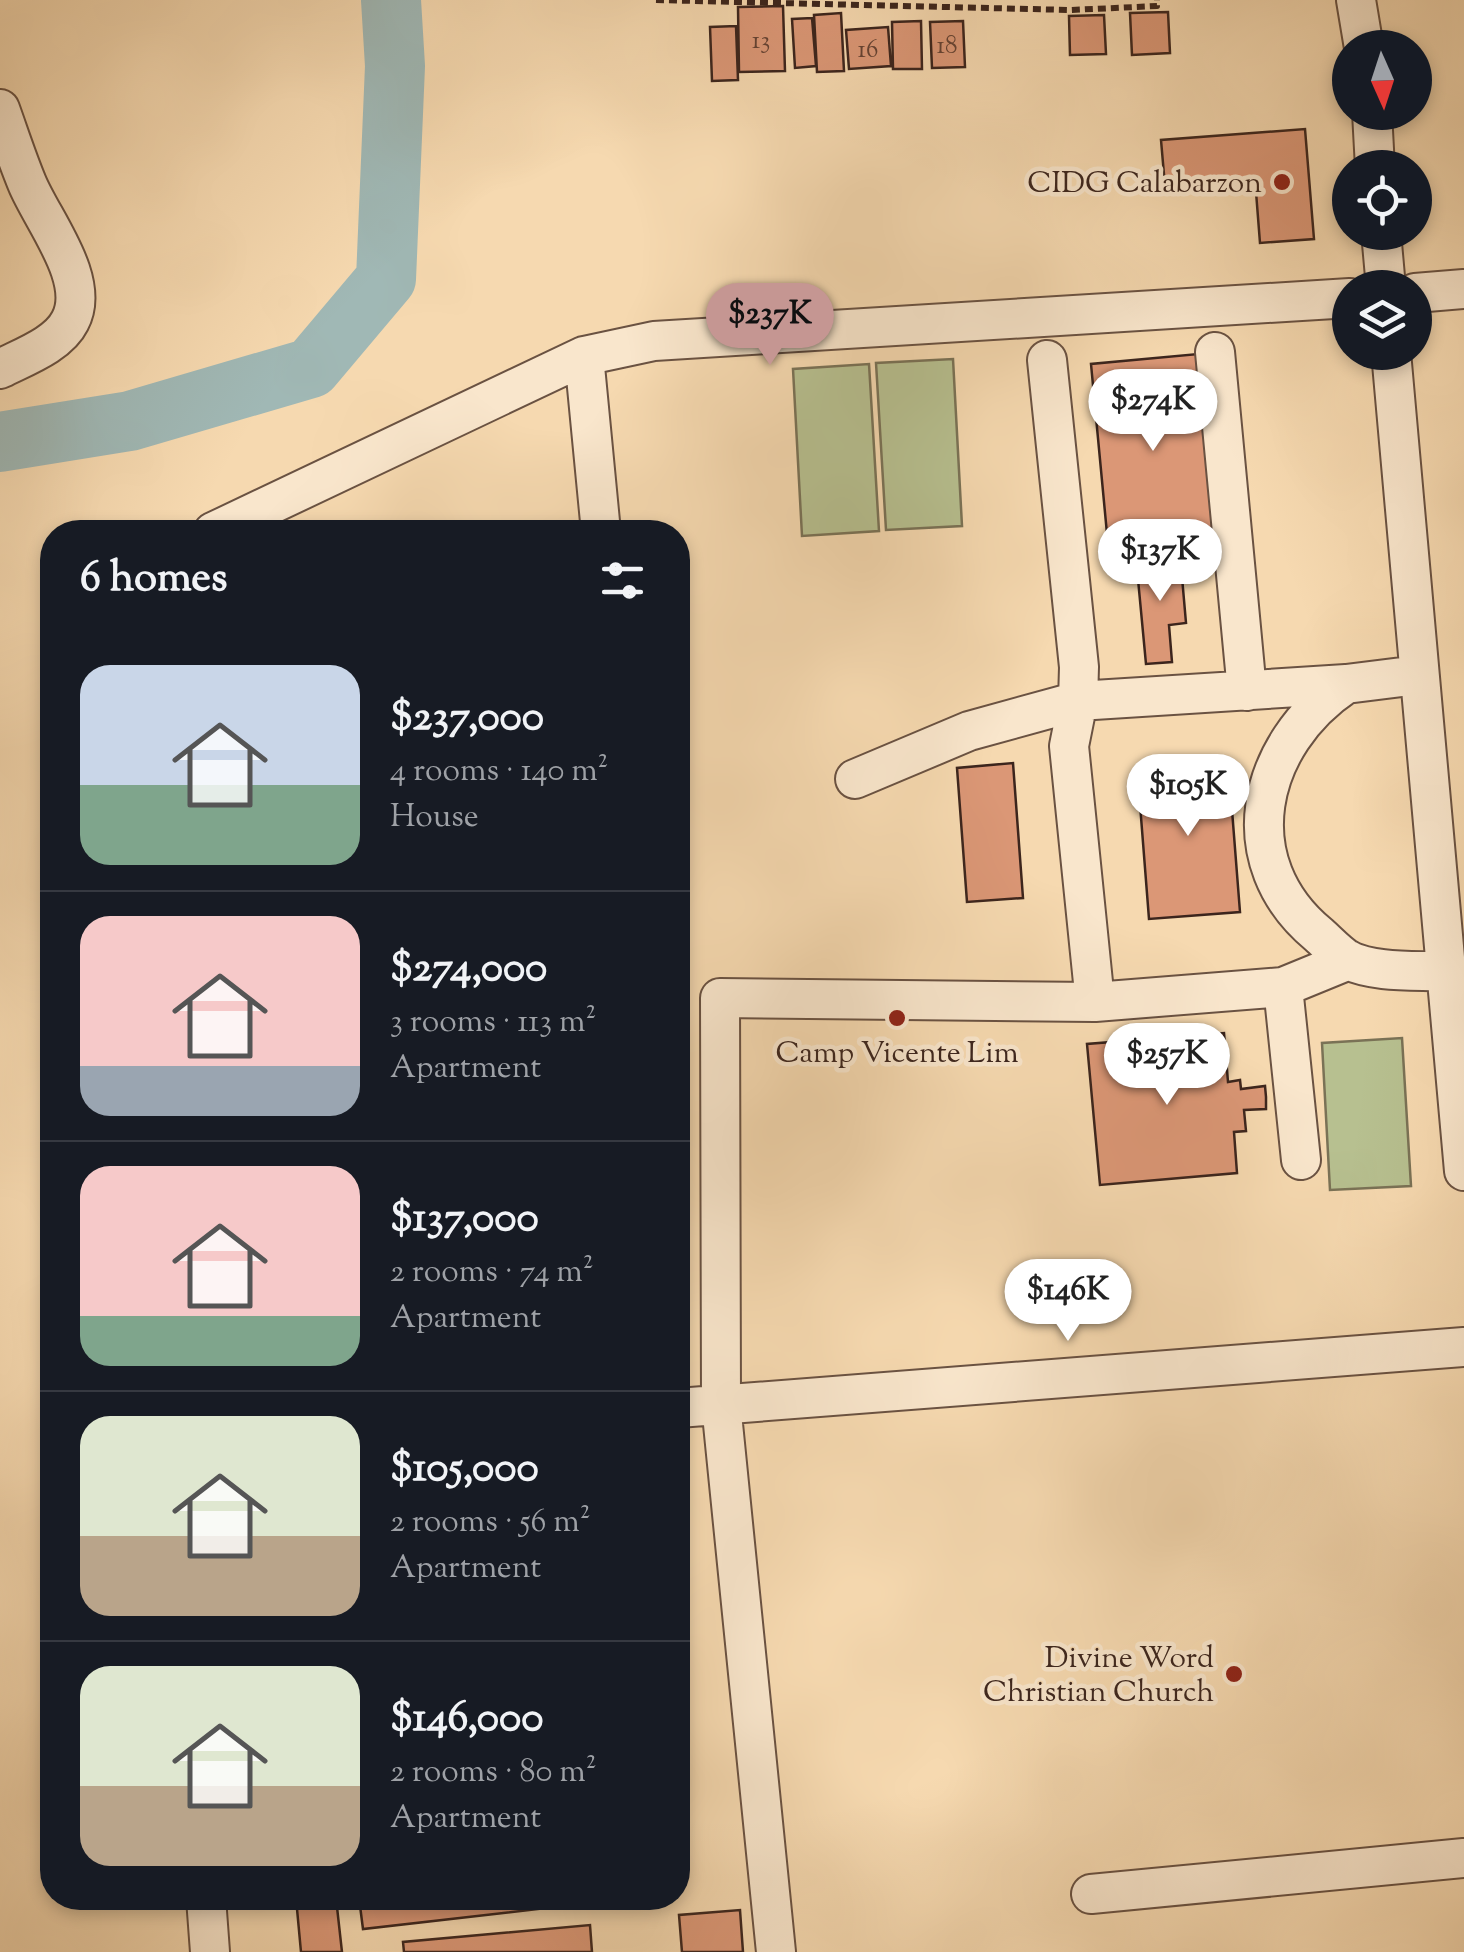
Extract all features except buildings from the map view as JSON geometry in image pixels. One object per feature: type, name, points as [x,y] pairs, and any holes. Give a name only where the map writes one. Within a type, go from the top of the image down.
[{"type":"street","points":[[1356,0],[1361,30]]},
{"type":"street","points":[[0,110],[27,184],[71,273],[76,300],[70,322],[49,343],[0,370]]},
{"type":"street","points":[[1432,292],[1464,289]]},
{"type":"street","points":[[238,520],[584,356],[654,341],[1332,299]]},
{"type":"street","points":[[1215,352],[1246,690]]},
{"type":"street","points":[[584,356],[600,520]]},
{"type":"street","points":[[1047,360],[1079,667],[1078,701],[1068,746],[1096,1002]]},
{"type":"street","points":[[1393,370],[1464,1171]]},
{"type":"street","points":[[854,780],[969,731],[1078,701],[1346,684],[1418,675]]},
{"type":"street","points":[[1346,684],[1324,699],[1290,738],[1266,796],[1264,828],[1268,863],[1280,896],[1301,920],[1350,960]]},
{"type":"street","points":[[776,1952],[721,1404],[720,998],[1096,1002],[1283,987],[1350,960],[1447,972]]},
{"type":"street","points":[[1283,987],[1301,1160]]},
{"type":"street","points":[[690,1407],[1464,1347]]},
{"type":"street","points":[[1090,1894],[1464,1858]]},
{"type":"street","points":[[207,1910],[210,1952]]},
{"type":"path","points":[[656,0],[1071,10],[1158,6],[1157,0]]},
{"type":"green space","points":[[953,359],[962,526],[886,530],[876,363]]},
{"type":"green space","points":[[869,364],[879,531],[802,536],[793,369]]},
{"type":"green space","points":[[1402,1038],[1411,1186],[1330,1190],[1322,1043]]},
{"type":"waterway","points":[[0,442],[130,421],[311,368],[386,279],[395,66],[391,0]]},
{"type":"place","name":"CIDG Calabarzon","points":[[1282,182]]},
{"type":"place","name":"Camp Vicente Lim","points":[[897,1018]]},
{"type":"place","name":"Divine Word Christian Church","points":[[1234,1674]]}]
